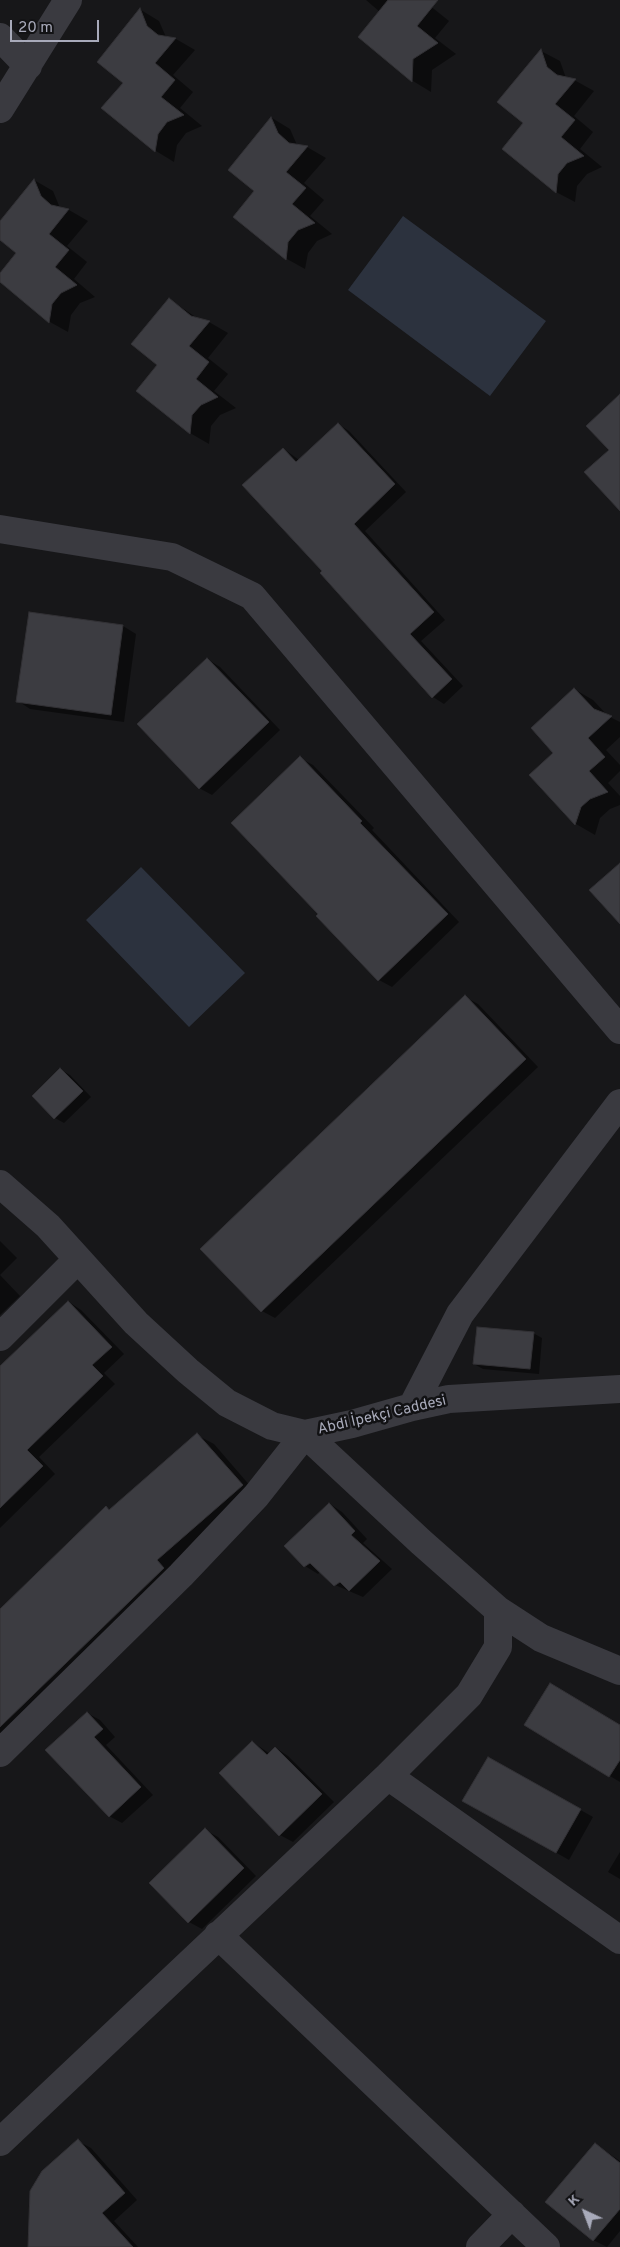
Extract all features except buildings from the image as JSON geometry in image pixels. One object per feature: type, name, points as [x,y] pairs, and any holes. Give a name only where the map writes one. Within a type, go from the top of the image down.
[{"type":"street","points":[[0,109],[68,0]]},
{"type":"street","points":[[0,37],[28,66]]},
{"type":"street","points":[[0,529],[172,557],[252,596],[620,1030]]},
{"type":"street","points":[[412,1406],[460,1314],[620,1103]]},
{"type":"street","name":"Abdi İpekçi Caddesi","points":[[0,1184],[48,1226],[136,1323],[188,1371],[227,1403],[272,1426],[305,1434],[352,1424],[412,1406],[449,1399],[620,1389]]},
{"type":"street","points":[[0,1337],[78,1259]]},
{"type":"street","points":[[0,1752],[180,1576],[256,1496],[305,1434],[421,1542],[498,1610],[541,1638],[620,1671]]},
{"type":"street","points":[[0,2142],[388,1776],[468,1696],[498,1647],[498,1610]]},
{"type":"street","points":[[388,1776],[620,1940]]},
{"type":"street","points":[[218,1935],[546,2247]]},
{"type":"street","points":[[480,2247],[512,2214]]},
{"type":"water","points":[[403,216],[546,321],[490,396],[348,290]]},
{"type":"water","points":[[141,867],[245,973],[189,1027],[86,920]]}]
